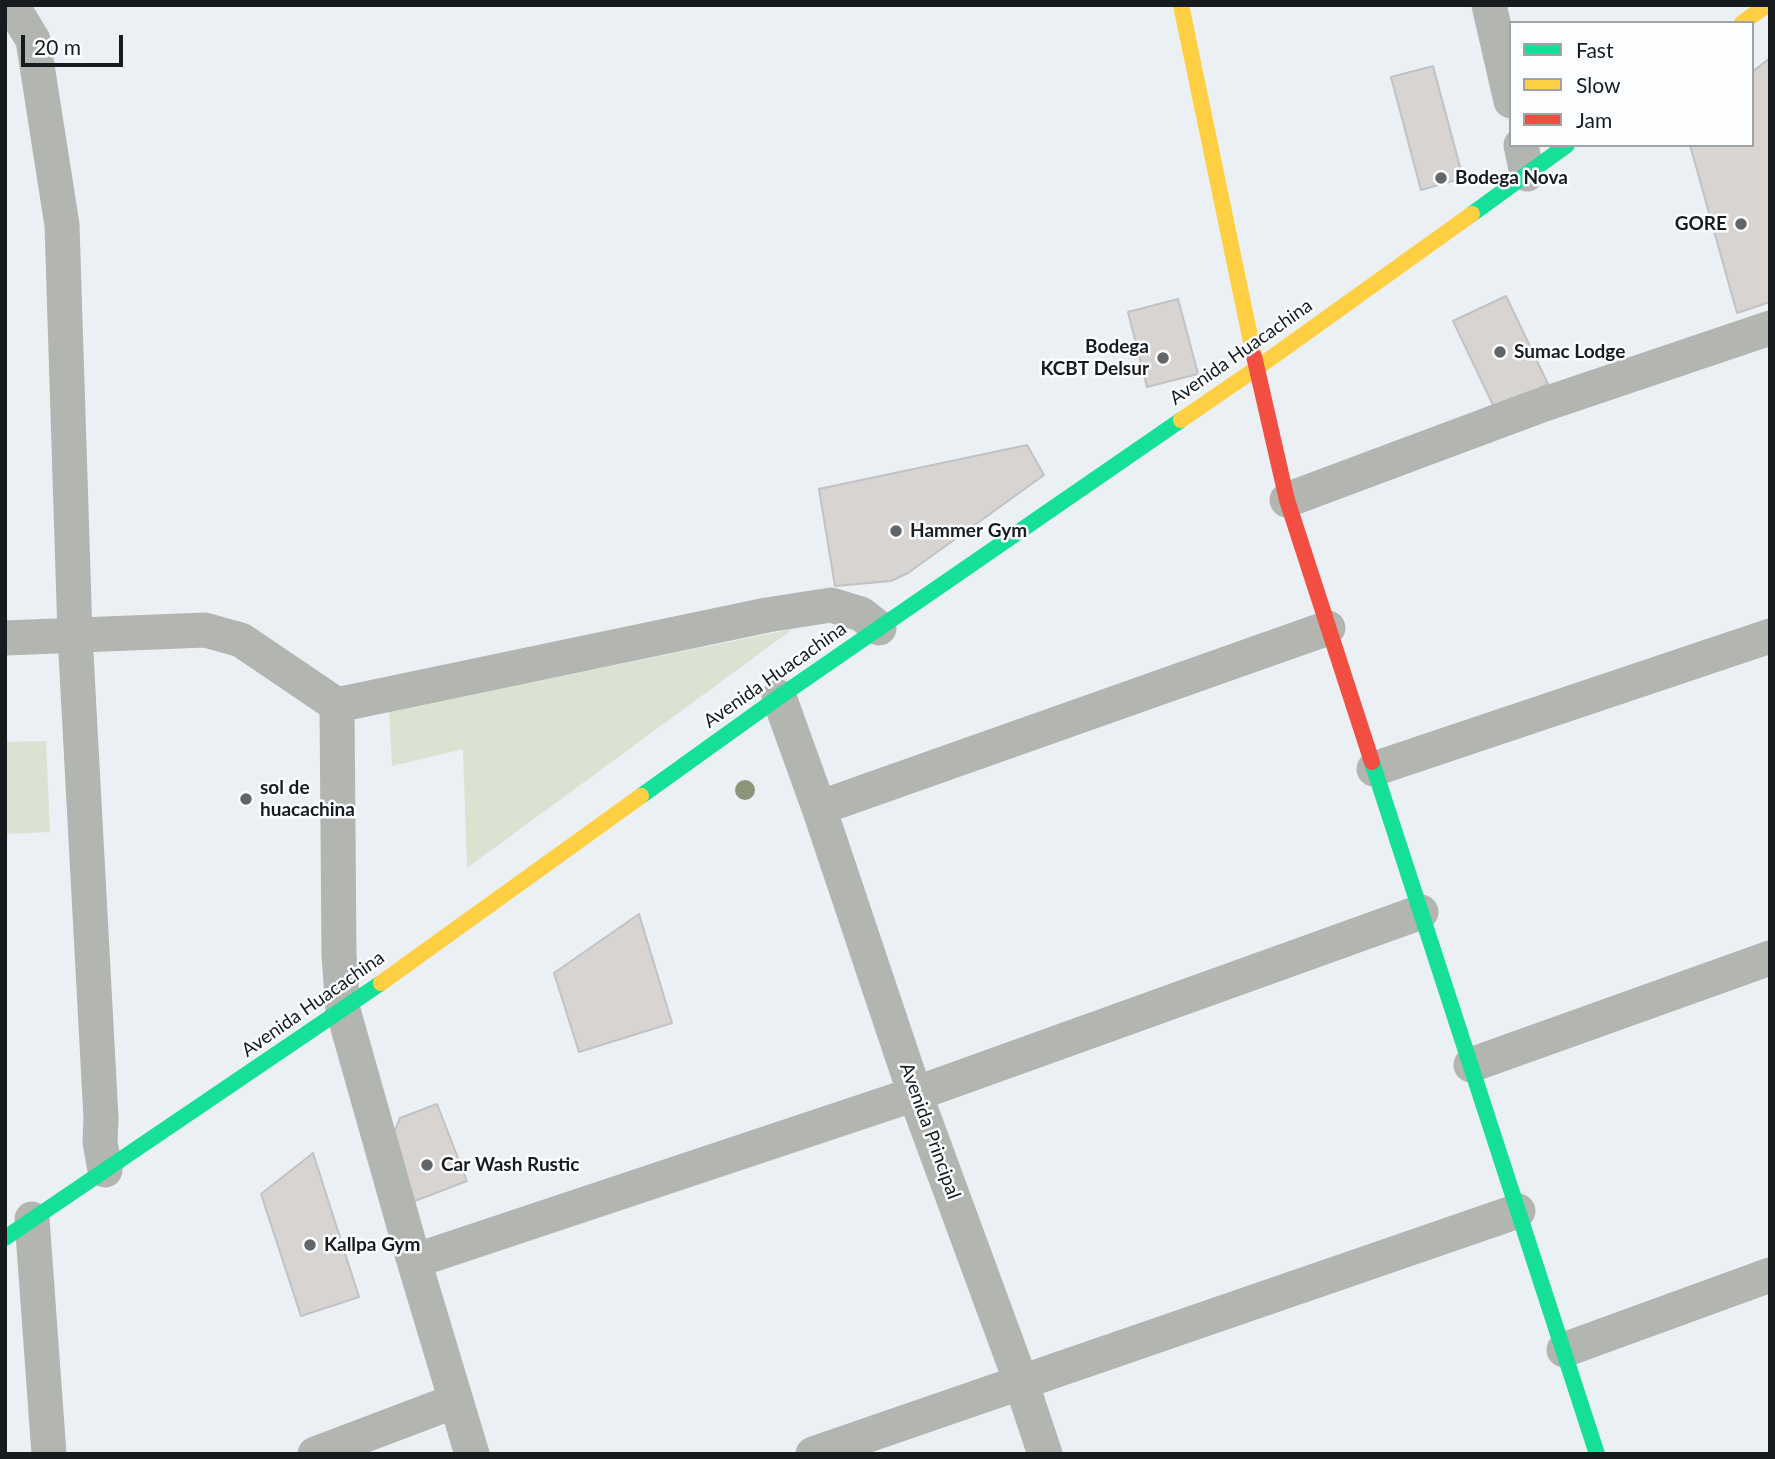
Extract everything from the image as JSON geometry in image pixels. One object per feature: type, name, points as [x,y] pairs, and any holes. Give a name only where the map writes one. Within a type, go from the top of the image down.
[{"type":"main road","points":[[1181,5],[1256,368],[1287,500],[1597,1454]]},
{"type":"main road","points":[[1745,21],[1767,5]]},
{"type":"main road","name":"Avenida Huacachina","points":[[18,1228],[343,1010],[779,697],[1256,368],[1524,160],[1561,147]]},
{"type":"street","points":[[6,5],[16,12],[33,40],[62,225],[75,635],[101,1118],[100,1142],[104,1170]]},
{"type":"street","points":[[1489,5],[1509,92]]},
{"type":"street","points":[[1287,500],[1536,407],[1770,328]]},
{"type":"street","points":[[5,638],[205,630],[241,640],[337,705],[767,615],[831,605],[861,614],[879,628]]},
{"type":"street","points":[[819,808],[1328,628]]},
{"type":"street","points":[[1374,769],[1770,636]]},
{"type":"street","name":"Avenida Principal","points":[[779,697],[915,1094],[1045,1454]]},
{"type":"street","points":[[337,705],[339,955],[343,1010],[472,1454]]},
{"type":"street","points":[[414,1261],[915,1094],[1421,912]]},
{"type":"street","points":[[1471,1065],[1770,958]]},
{"type":"street","points":[[813,1454],[1518,1211]]},
{"type":"street","points":[[18,1228],[48,1454]]},
{"type":"street","points":[[1564,1350],[1770,1275]]},
{"type":"street","points":[[315,1454],[455,1401]]},
{"type":"green space","points":[[793,629],[467,868],[463,749],[392,766],[389,711]]},
{"type":"green space","points":[[46,741],[50,832],[5,834],[5,742]]},
{"type":"building","name":"GORE","points":[[1770,58],[1770,302],[1737,313],[1691,147],[1754,147],[1754,70]]},
{"type":"building","points":[[1433,66],[1463,178],[1421,190],[1391,77]]},
{"type":"building","name":"Sumac Lodge","points":[[1506,296],[1548,384],[1495,409],[1453,321]]},
{"type":"building","points":[[1178,299],[1198,374],[1147,387],[1128,312]]},
{"type":"building","name":"Hammer Gym","points":[[1027,445],[1044,475],[908,573],[891,581],[835,586],[819,489]]},
{"type":"building","points":[[639,914],[672,1023],[579,1052],[554,973]]},
{"type":"building","name":"Car Wash Rustic","points":[[437,1104],[467,1181],[407,1204],[387,1150],[400,1118]]},
{"type":"building","name":"Kallpa Gym","points":[[313,1153],[359,1297],[301,1316],[261,1194]]},
{"type":"traffic: fast","points":[[1472,214],[1564,147]]},
{"type":"traffic: fast","points":[[641,796],[779,697],[1181,420]]},
{"type":"traffic: fast","points":[[1372,762],[1597,1454]]},
{"type":"traffic: fast","points":[[5,1238],[381,983]]},
{"type":"traffic: slow","points":[[1181,5],[1254,356]]},
{"type":"traffic: slow","points":[[1745,21],[1767,5]]},
{"type":"traffic: slow","points":[[1181,420],[1472,214]]},
{"type":"traffic: slow","points":[[381,983],[641,796]]},
{"type":"traffic: jam","points":[[1254,356],[1287,500],[1372,762]]},
{"type":"place","name":"Bodega Nova","points":[[1441,178]]},
{"type":"place","name":"GORE","points":[[1741,224]]},
{"type":"place","name":"Sumac Lodge","points":[[1500,352]]},
{"type":"place","name":"Bodega KCBT Delsur","points":[[1163,358]]},
{"type":"place","name":"Hammer Gym","points":[[896,531]]},
{"type":"place","name":"sol de huacachina","points":[[246,799]]},
{"type":"place","name":"Car Wash Rustic","points":[[427,1165]]},
{"type":"place","name":"Kallpa Gym","points":[[310,1245]]}]
